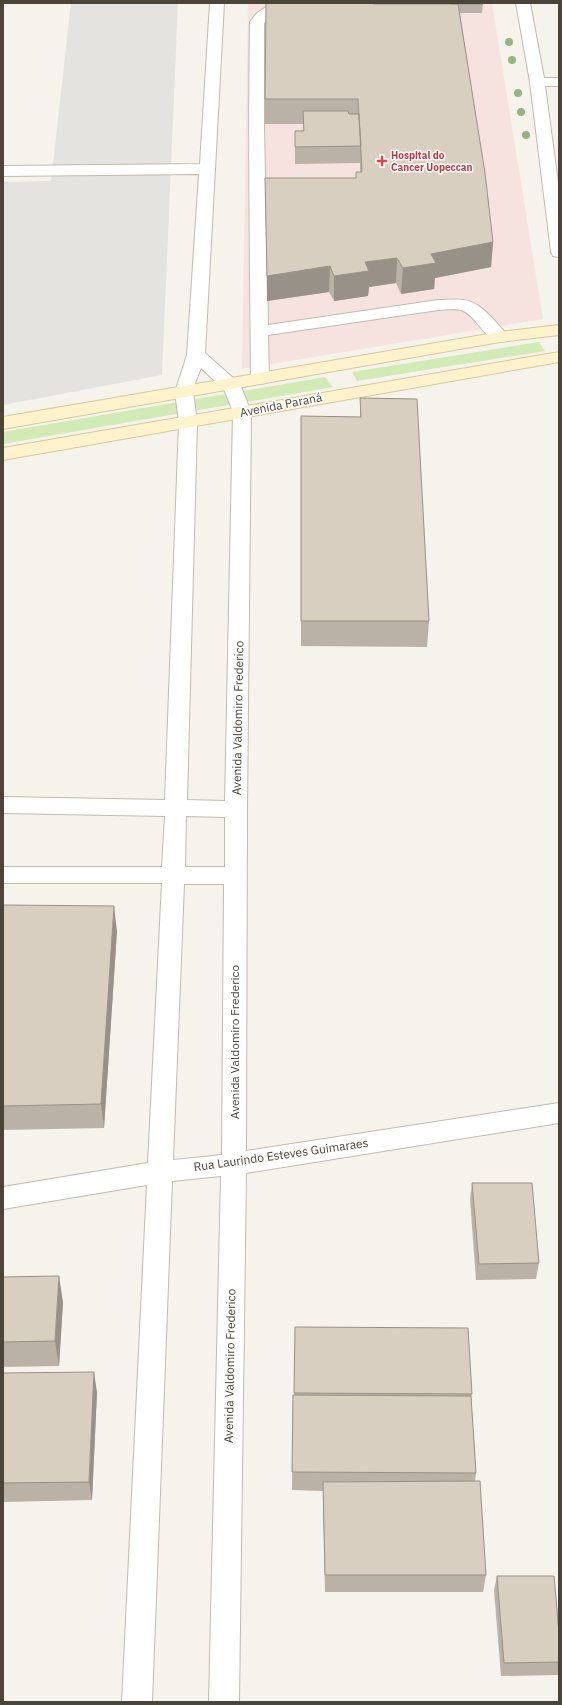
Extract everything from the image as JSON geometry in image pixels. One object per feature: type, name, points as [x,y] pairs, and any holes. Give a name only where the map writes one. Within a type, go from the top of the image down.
[{"type":"main road","points":[[3,423],[500,337],[559,330]]},
{"type":"main road","name":"Avenida Paraná","points":[[3,454],[559,357]]},
{"type":"main road","points":[[333,367],[346,393]]},
{"type":"street","points":[[137,1702],[176,808],[188,422],[184,392],[196,355],[208,169],[216,3]]},
{"type":"street","points":[[260,379],[256,125],[257,22],[262,16],[281,3]]},
{"type":"street","points":[[523,3],[538,82],[559,252]]},
{"type":"street","points":[[538,82],[559,82]]},
{"type":"street","points":[[3,171],[208,169]]},
{"type":"street","points":[[259,332],[438,305],[464,305],[477,313],[500,337]]},
{"type":"street","points":[[196,355],[231,384]]},
{"type":"street","name":"Avenida Valdomiro Frederico","points":[[224,1702],[234,1164],[236,809],[242,412],[231,384]]},
{"type":"street","points":[[3,805],[236,809]]},
{"type":"street","points":[[3,875],[236,876]]},
{"type":"street","name":"Rua Laurindo Esteves Guimaraes","points":[[3,1198],[159,1172],[234,1164],[559,1113]]},
{"type":"shaded area","points":[[71,3],[178,3],[162,375],[3,405],[3,182],[51,181]]},
{"type":"shaded area","name":"Hospital do Cancer Uopeccan","points":[[248,3],[492,3],[543,319],[242,369]]},
{"type":"green space","points":[[539,342],[545,351],[357,381],[352,372]]},
{"type":"green space","points":[[325,377],[333,387],[3,444],[3,432]]},
{"type":"building","points":[[266,3],[458,4],[485,173],[493,242],[431,254],[436,263],[403,268],[397,258],[365,262],[369,271],[334,276],[330,266],[267,276],[265,178],[356,178],[356,172],[362,172],[358,99],[265,99]]},
{"type":"building","points":[[483,3],[483,4],[451,4]]},
{"type":"building","points":[[303,111],[348,111],[349,114],[359,114],[361,146],[295,147],[295,131],[304,131]]},
{"type":"building","points":[[360,398],[417,399],[429,621],[301,621],[301,416],[361,417]]},
{"type":"building","points":[[3,905],[114,906],[101,1104],[3,1106]]},
{"type":"building","points":[[472,1183],[532,1183],[539,1263],[479,1264]]},
{"type":"building","points":[[59,1276],[55,1341],[3,1342],[3,1277]]},
{"type":"building","points":[[295,1327],[468,1328],[472,1394],[294,1393]]},
{"type":"building","points":[[94,1372],[89,1482],[3,1483],[3,1373]]},
{"type":"building","points":[[293,1395],[471,1396],[476,1473],[292,1472]]},
{"type":"building","points":[[480,1481],[486,1575],[325,1575],[323,1482]]},
{"type":"building","points":[[497,1576],[554,1576],[559,1633],[559,1662],[504,1663]]},
{"type":"place","name":"Hospital do Cancer Uopeccan","points":[[382,161]]}]
